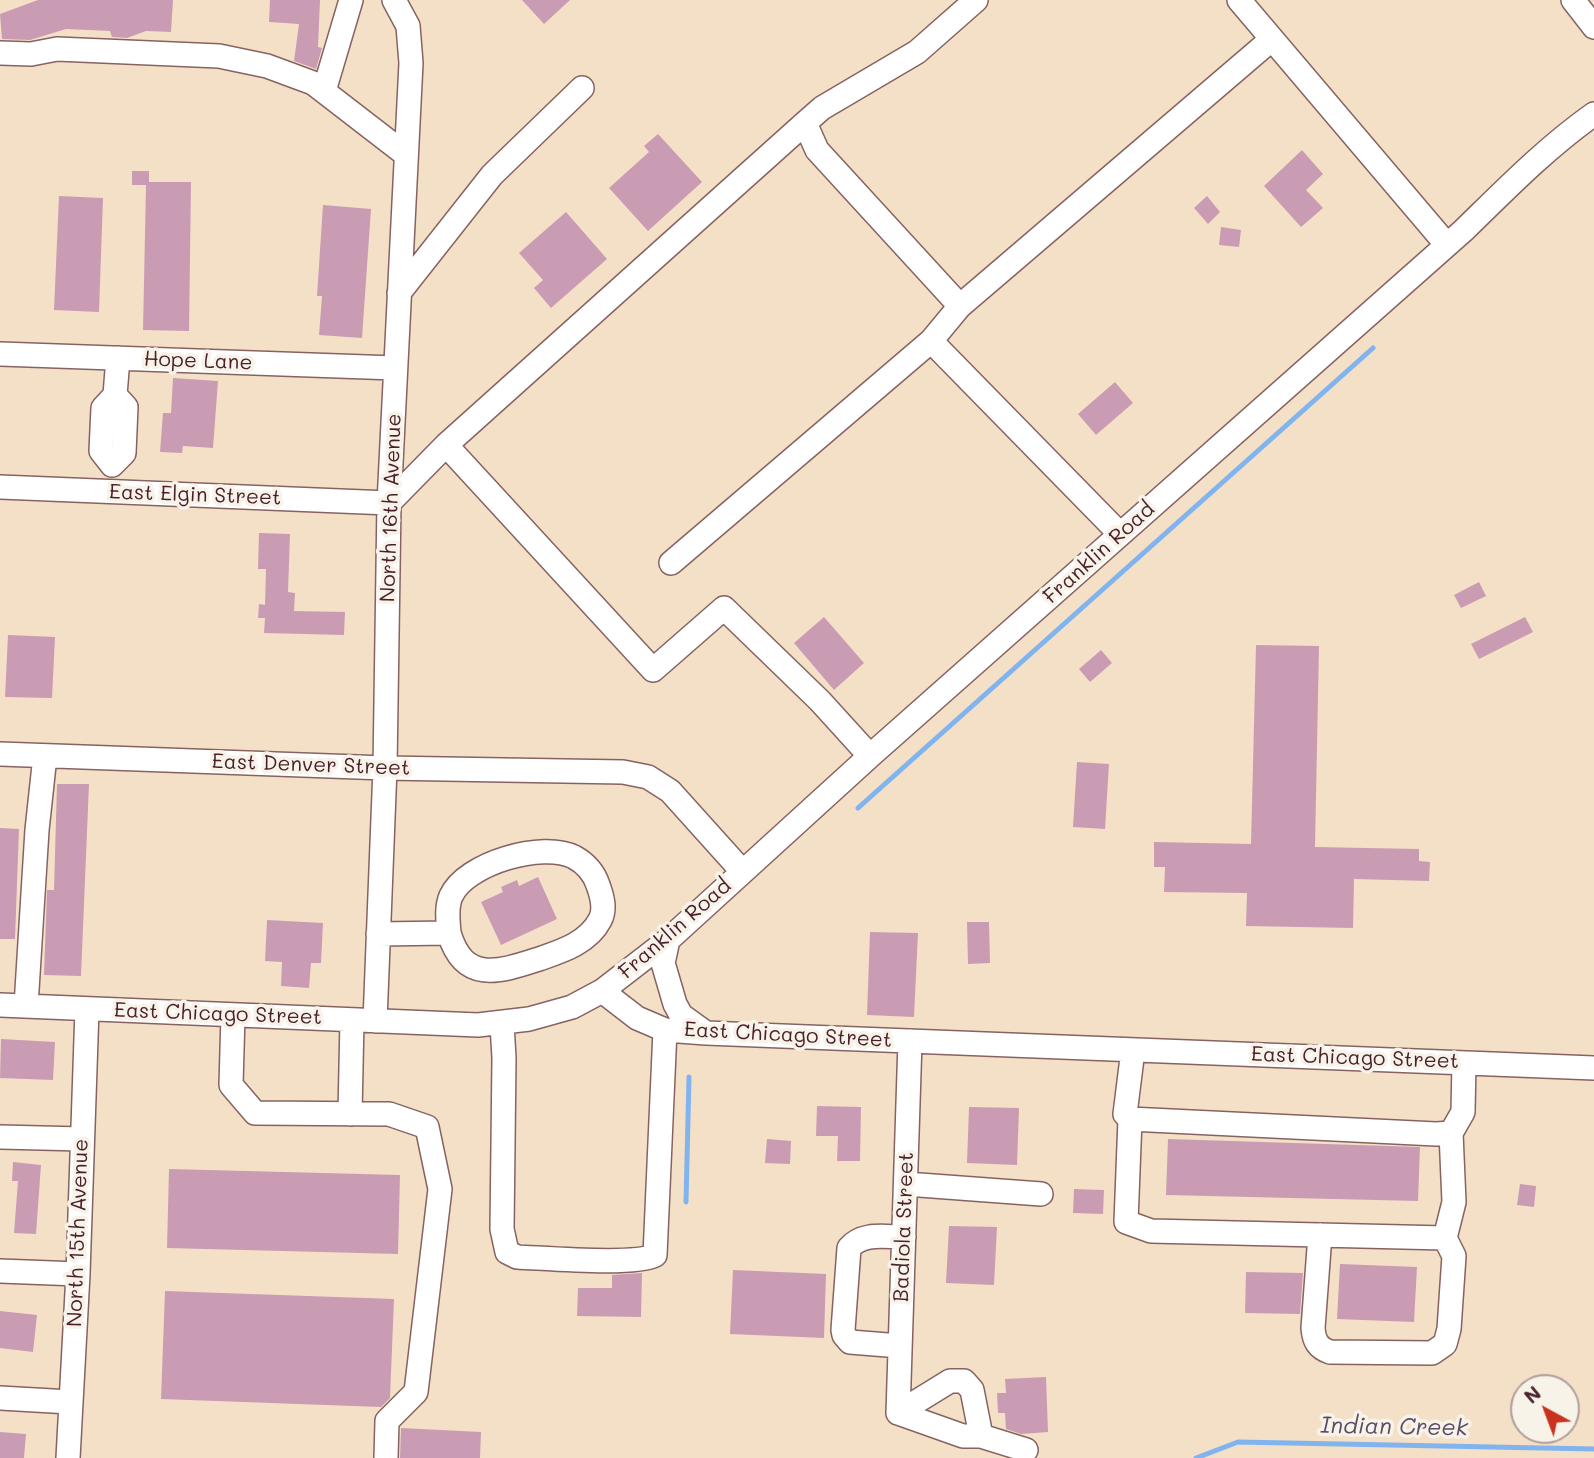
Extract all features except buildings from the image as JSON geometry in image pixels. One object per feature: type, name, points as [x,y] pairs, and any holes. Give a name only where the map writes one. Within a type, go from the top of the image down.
[{"type":"street","points":[[324,91],[351,0]]},
{"type":"street","name":"North 16th Avenue","points":[[350,1114],[378,934],[385,768],[389,503],[411,63],[408,26],[394,0]]},
{"type":"street","points":[[389,503],[446,445],[822,108],[917,52],[976,0]]},
{"type":"street","points":[[1239,0],[1447,245]]},
{"type":"street","points":[[1573,0],[1594,27]]},
{"type":"street","points":[[671,563],[931,341],[960,306],[1272,39]]},
{"type":"street","points":[[0,53],[32,54],[57,49],[219,56],[267,66],[313,83],[405,154]]},
{"type":"street","points":[[398,293],[492,175],[582,88]]},
{"type":"street","name":"Franklin Road","points":[[602,990],[668,940],[870,756],[1447,245],[1527,168],[1567,133],[1594,114]]},
{"type":"street","points":[[805,123],[817,150],[960,306]]},
{"type":"street","points":[[931,341],[1120,534]]},
{"type":"street","name":"Hope Lane","points":[[0,354],[396,368]]},
{"type":"street","points":[[110,492],[112,465],[101,451],[103,408],[115,395],[118,358]]},
{"type":"street","points":[[446,445],[653,670],[724,608],[820,701],[870,756]]},
{"type":"street","name":"East Elgin Street","points":[[0,487],[389,503]]},
{"type":"street","name":"East Denver Street","points":[[0,754],[385,768],[623,772],[648,777],[670,791],[743,871]]},
{"type":"street","points":[[26,1006],[37,830],[46,756]]},
{"type":"street","points":[[541,850],[559,851],[575,857],[586,866],[596,879],[604,902],[601,919],[593,930],[571,948],[502,971],[485,970],[466,963],[454,950],[449,933],[451,896],[461,883],[477,870],[541,850]]},
{"type":"street","points":[[378,934],[449,933]]},
{"type":"street","points":[[668,940],[663,962],[675,1004],[681,1014],[706,1033]]},
{"type":"street","name":"East Chicago Street","points":[[0,1005],[478,1025],[502,1024],[572,1007],[602,990],[637,1018],[665,1030],[1594,1068]]},
{"type":"street","name":"North 15th Avenue","points":[[68,1458],[78,1274],[86,1009]]},
{"type":"street","points":[[233,1015],[231,1085],[256,1113],[389,1114],[427,1127],[440,1189],[416,1392],[387,1421],[386,1458]]},
{"type":"street","points":[[502,1024],[504,1058],[500,1208],[503,1242],[507,1252],[517,1257],[617,1260],[649,1258],[655,1255],[665,1030]]},
{"type":"street","name":"Badiola Street","points":[[898,1413],[910,1041]]},
{"type":"street","points":[[1133,1050],[1125,1114],[1130,1119],[1451,1133]]},
{"type":"street","points":[[1320,1235],[1314,1338],[1322,1350],[1432,1353],[1445,1344],[1449,1329],[1454,1256],[1445,1238],[1454,1202],[1451,1133],[1463,1112],[1464,1063]]},
{"type":"street","points":[[1130,1119],[1126,1222],[1151,1231],[1445,1238]]},
{"type":"street","points":[[0,1137],[82,1139]]},
{"type":"street","points":[[906,1184],[1041,1194]]},
{"type":"street","points":[[900,1346],[850,1342],[843,1329],[849,1248],[863,1237],[904,1237]]},
{"type":"street","points":[[0,1271],[78,1274]]},
{"type":"street","points":[[898,1413],[950,1381],[964,1381],[972,1390],[981,1436]]},
{"type":"street","points":[[0,1398],[70,1402]]},
{"type":"street","points":[[898,1413],[963,1436],[981,1436],[1026,1450]]},
{"type":"waterway","points":[[858,808],[1373,348]]},
{"type":"waterway","points":[[686,1202],[689,1077]]},
{"type":"waterway","name":"Indian Creek","points":[[1196,1458],[1238,1442],[1594,1449]]}]
